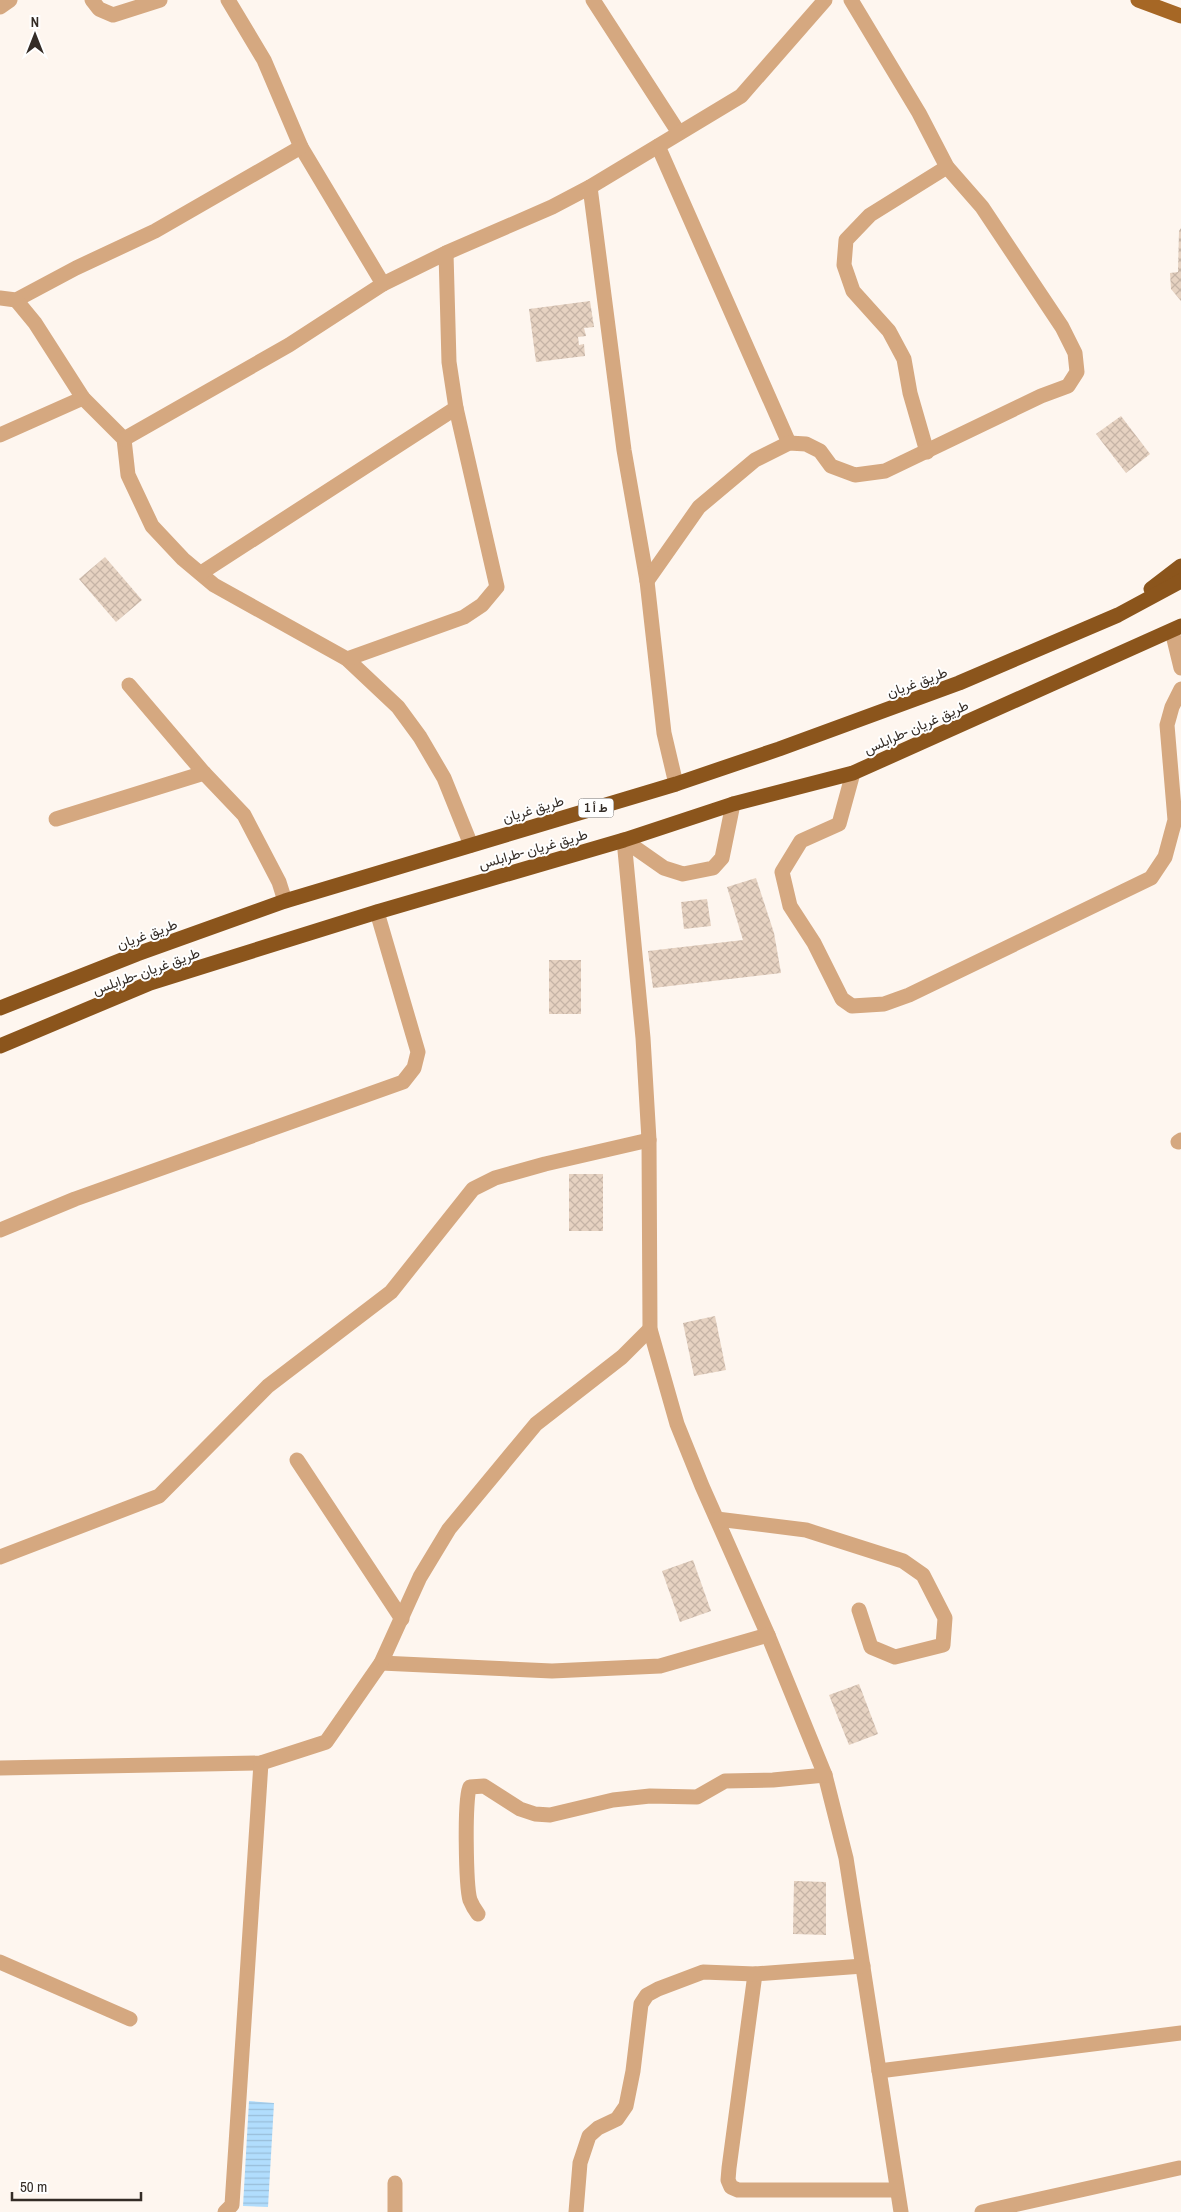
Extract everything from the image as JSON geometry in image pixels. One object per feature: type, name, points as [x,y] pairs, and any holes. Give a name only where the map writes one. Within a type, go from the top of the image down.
[{"type":"highway","points":[[1118,615],[1181,566]]},
{"type":"highway","name":"طريق غريان","points":[[0,1008],[137,954],[285,901],[676,784],[779,749],[959,683],[1118,615],[1181,581]]},
{"type":"highway","name":"طريق غريان -طرابلس","points":[[0,1046],[150,983],[377,912],[624,840],[733,804],[853,773],[1176,628]]},
{"type":"main road","points":[[1138,0],[1181,16]]},
{"type":"street","points":[[0,7],[10,0]]},
{"type":"street","points":[[92,0],[99,9],[114,15],[160,0]]},
{"type":"street","points":[[228,0],[264,60],[301,147],[383,284]]},
{"type":"street","points":[[593,0],[679,133]]},
{"type":"street","points":[[124,440],[289,345],[383,284],[446,253],[552,207],[590,188],[741,96],[826,0]]},
{"type":"street","points":[[647,581],[699,507],[754,460],[789,444],[806,444],[820,452],[831,466],[855,475],[885,471],[1041,396],[1068,386],[1077,372],[1075,354],[1062,328],[982,207],[947,167],[919,113],[851,0]]},
{"type":"street","points":[[658,146],[789,444]]},
{"type":"street","points":[[0,298],[16,300],[76,268],[155,231],[301,147]]},
{"type":"street","points":[[927,452],[910,393],[904,360],[889,332],[853,291],[844,265],[846,240],[870,216],[947,167]]},
{"type":"street","points":[[590,188],[624,450],[647,581],[664,733],[676,784]]},
{"type":"street","points":[[347,659],[464,617],[482,605],[497,587],[456,408],[449,362],[446,253]]},
{"type":"street","points":[[16,300],[83,398],[124,440],[128,475],[152,526],[183,559],[214,585],[347,659],[398,706],[420,736],[444,778],[471,845]]},
{"type":"street","points":[[0,434],[83,398]]},
{"type":"street","points":[[201,573],[456,408]]},
{"type":"street","points":[[1176,628],[1181,668]]},
{"type":"street","points":[[129,685],[204,773],[244,815],[279,882],[285,901]]},
{"type":"street","points":[[853,773],[839,824],[801,841],[782,872],[790,906],[814,943],[842,999],[852,1006],[884,1004],[909,995],[1151,878],[1165,857],[1176,820],[1167,725],[1172,706],[1181,690]]},
{"type":"street","points":[[56,818],[204,773]]},
{"type":"street","points":[[624,840],[664,868],[683,874],[713,868],[722,858],[733,804]]},
{"type":"street","points":[[624,840],[643,1038],[649,1140],[650,1329],[677,1424],[702,1486],[768,1635],[825,1775],[846,1858],[900,2212]]},
{"type":"street","points":[[0,1230],[75,1199],[403,1082],[414,1068],[418,1052],[377,912]]},
{"type":"street","points":[[0,1557],[159,1496],[268,1386],[391,1292],[473,1189],[495,1178],[545,1164],[649,1140]]},
{"type":"street","points":[[0,1768],[261,1764],[326,1742],[381,1663],[420,1578],[449,1529],[536,1424],[622,1357],[650,1329]]},
{"type":"street","points":[[298,1460],[402,1619]]},
{"type":"street","points":[[717,1519],[806,1530],[903,1562],[923,1576],[945,1618],[943,1645],[894,1657],[871,1647],[859,1610]]},
{"type":"street","points":[[381,1663],[552,1671],[660,1666],[768,1635]]},
{"type":"street","points":[[225,2212],[232,2205],[261,1764]]},
{"type":"street","points":[[478,1914],[470,1900],[468,1884],[467,1804],[470,1787],[484,1786],[520,1809],[535,1814],[550,1815],[613,1800],[650,1796],[697,1797],[725,1782],[825,1775]]},
{"type":"street","points":[[0,1962],[130,2018]]},
{"type":"street","points":[[576,2212],[580,2162],[589,2136],[598,2128],[618,2119],[626,2106],[641,2004],[647,1995],[703,1972],[755,1974],[863,1966]]},
{"type":"street","points":[[755,1974],[729,2168],[728,2180],[731,2187],[738,2190],[897,2190]]},
{"type":"street","points":[[879,2070],[1181,2033]]},
{"type":"street","points":[[982,2212],[1179,2168]]},
{"type":"street","points":[[395,2183],[395,2212]]},
{"type":"water","points":[[249,2101],[274,2103],[268,2207],[243,2206]]},
{"type":"building","points":[[1181,228],[1181,301],[1171,289],[1170,273],[1178,272],[1179,231]]},
{"type":"building","points":[[590,301],[594,327],[584,328],[586,336],[578,337],[579,345],[584,344],[585,356],[536,362],[529,309]]},
{"type":"building","points":[[1121,416],[1150,454],[1126,473],[1096,434]]},
{"type":"building","points":[[105,557],[142,600],[116,622],[79,579]]},
{"type":"building","points":[[756,878],[774,933],[781,973],[653,988],[648,951],[743,940],[727,887]]},
{"type":"building","points":[[707,899],[711,926],[684,929],[681,902]]},
{"type":"building","points":[[549,960],[581,960],[581,1014],[549,1014]]},
{"type":"building","points":[[569,1174],[603,1174],[603,1231],[569,1231]]},
{"type":"building","points":[[715,1316],[726,1370],[694,1376],[683,1323]]},
{"type":"building","points":[[693,1560],[711,1611],[680,1622],[662,1571]]},
{"type":"building","points":[[859,1684],[878,1734],[849,1745],[829,1695]]},
{"type":"building","points":[[794,1881],[826,1882],[826,1935],[793,1934]]}]
